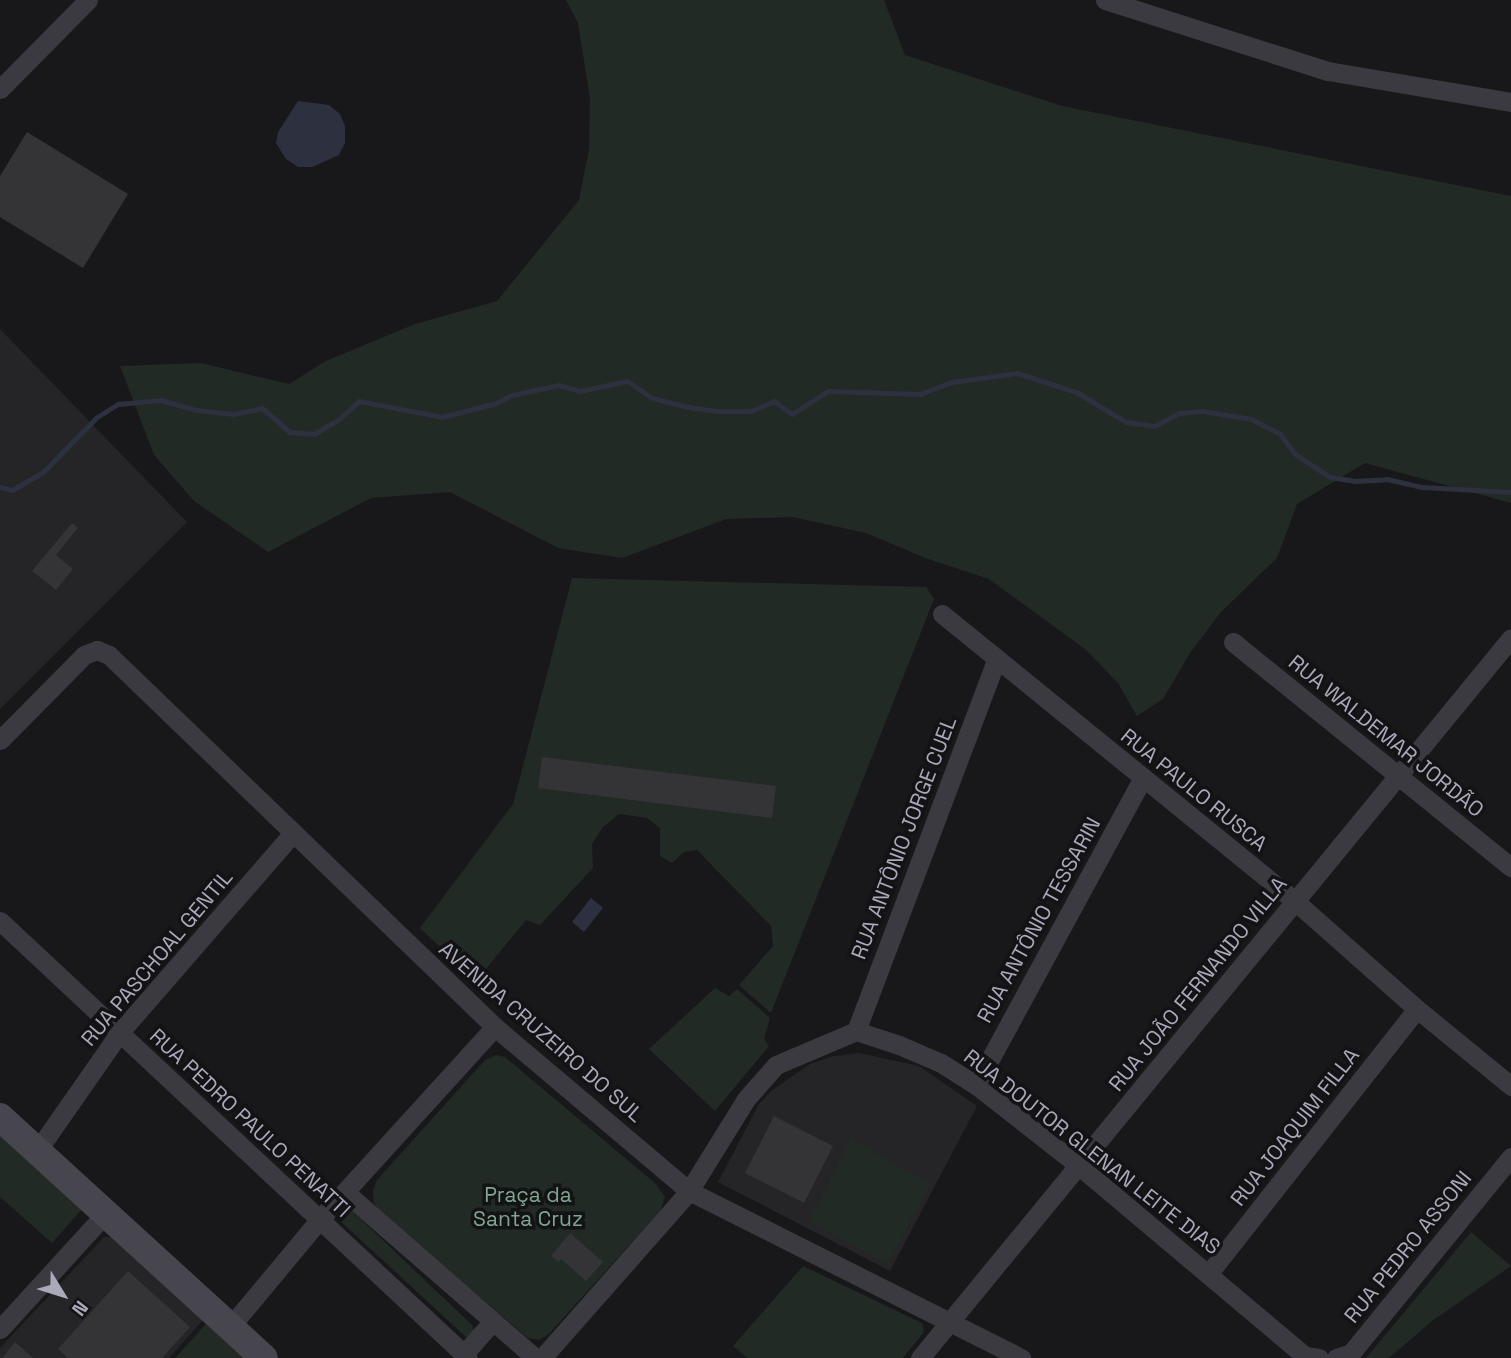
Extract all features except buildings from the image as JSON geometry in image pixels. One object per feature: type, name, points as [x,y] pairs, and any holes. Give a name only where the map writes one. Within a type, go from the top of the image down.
[{"type":"main road","points":[[0,1117],[264,1358]]},
{"type":"street","points":[[0,89],[88,0]]},
{"type":"street","points":[[1105,0],[1328,71],[1511,102]]},
{"type":"street","name":"RUA PAULO RUSCA","points":[[942,614],[1296,902],[1417,1009],[1511,1086]]},
{"type":"street","name":"RUA WALDEMAR JORDÃO","points":[[1233,642],[1511,867]]},
{"type":"street","name":"AVENIDA CRUZEIRO DO SUL","points":[[0,740],[84,655],[97,650],[109,655],[495,1027],[690,1191],[1021,1358]]},
{"type":"street","name":"RUA JOÃO FERNANDO VILLA","points":[[920,1358],[1296,902],[1398,774],[1507,650]]},
{"type":"street","name":"RUA ANTÔNIO JORGE CUEL","points":[[856,1031],[996,660]]},
{"type":"street","name":"RUA ANTÔNIO TESSARIN","points":[[976,1085],[1143,778]]},
{"type":"street","name":"RUA PASCHOAL GENTIL","points":[[37,1151],[120,1032],[293,833]]},
{"type":"street","name":"RUA PEDRO PAULO PENATTI","points":[[0,921],[466,1356]]},
{"type":"street","name":"RUA JOAQUIM FILLA","points":[[1209,1273],[1417,1009]]},
{"type":"street","points":[[230,1327],[320,1219],[495,1027]]},
{"type":"street","points":[[542,1358],[690,1191],[746,1099],[776,1065],[856,1031]]},
{"type":"street","name":"RUA DOUTOR GLENAN LEITE DIAS","points":[[856,1031],[941,1063],[976,1085],[1312,1357]]},
{"type":"street","name":"RUA PEDRO ASSONI","points":[[1336,1358],[1351,1353],[1511,1157]]},
{"type":"street","points":[[345,1192],[535,1358]]},
{"type":"street","points":[[0,1329],[106,1213]]},
{"type":"street","points":[[466,1356],[492,1322]]},
{"type":"shaded area","points":[[0,329],[187,522],[0,709]]},
{"type":"shaded area","points":[[859,1053],[919,1066],[977,1106],[890,1271],[718,1182],[759,1104],[771,1091],[810,1064],[834,1056]]},
{"type":"shaded area","points":[[104,1237],[115,1237],[203,1320],[169,1358],[0,1358],[0,1348]]},
{"type":"green space","points":[[566,0],[884,0],[905,55],[1062,106],[1511,196],[1511,503],[1365,463],[1297,504],[1277,558],[1221,612],[1190,653],[1163,699],[1137,716],[1118,683],[1085,649],[989,579],[928,559],[866,533],[793,517],[726,519],[622,558],[558,548],[450,492],[371,498],[268,552],[194,501],[154,455],[120,366],[201,363],[289,384],[326,361],[415,324],[497,301],[579,200],[589,149],[590,99],[578,23]]},
{"type":"green space","points":[[572,578],[926,587],[934,599],[771,1013],[739,985],[773,946],[771,926],[697,850],[684,852],[672,863],[660,856],[660,828],[647,818],[619,814],[603,827],[592,844],[593,868],[540,925],[526,920],[476,981],[420,928],[513,804]]},
{"type":"green space","points":[[715,988],[729,996],[737,989],[770,1018],[764,1038],[769,1046],[715,1111],[649,1049]]},
{"type":"green space","name":"Praça da Santa Cruz","points":[[496,1055],[505,1057],[656,1184],[665,1197],[660,1211],[549,1334],[539,1340],[528,1338],[380,1212],[374,1203],[373,1191],[377,1180],[485,1060]]},
{"type":"green space","points":[[0,1134],[83,1208],[52,1243],[0,1197]]},
{"type":"green space","points":[[851,1138],[930,1184],[888,1265],[809,1221]]},
{"type":"green space","points":[[349,1208],[472,1325],[474,1330],[467,1338],[338,1219]]},
{"type":"green space","points":[[1471,1232],[1511,1266],[1432,1321],[1389,1358],[1366,1358]]},
{"type":"green space","points":[[803,1266],[922,1323],[924,1332],[903,1358],[747,1358],[733,1346]]},
{"type":"green space","points":[[206,1324],[243,1358],[175,1358]]},
{"type":"water","points":[[298,101],[329,105],[340,114],[345,126],[345,143],[339,155],[312,167],[298,167],[286,159],[276,143],[278,132]]},
{"type":"water","points":[[591,898],[603,908],[584,932],[572,922]]},
{"type":"waterway","points":[[0,487],[12,490],[43,472],[97,417],[118,404],[161,400],[196,410],[234,414],[262,408],[290,432],[314,434],[339,419],[359,401],[442,417],[496,403],[512,395],[559,385],[580,391],[627,381],[652,398],[688,407],[716,411],[751,411],[774,401],[792,414],[828,391],[920,394],[952,382],[1017,373],[1076,392],[1126,422],[1154,426],[1179,413],[1203,411],[1251,419],[1280,434],[1295,454],[1330,477],[1354,481],[1387,479],[1423,487],[1511,492]]}]
